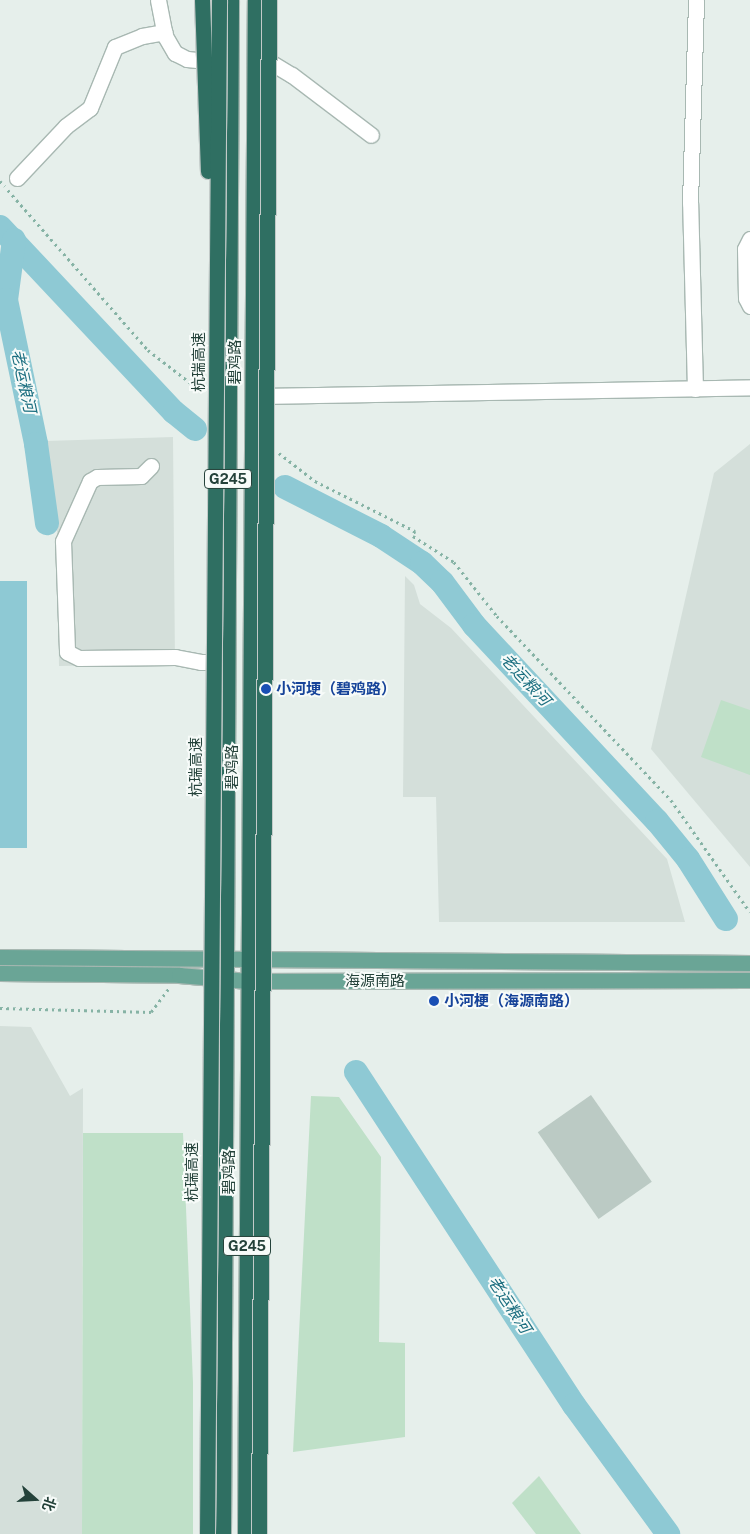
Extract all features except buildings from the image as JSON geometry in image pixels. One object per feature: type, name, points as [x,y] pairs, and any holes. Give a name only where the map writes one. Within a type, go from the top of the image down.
[{"type":"highway","points":[[202,0],[216,411]]},
{"type":"highway","name":"杭瑞高速","points":[[207,1534],[219,0]]},
{"type":"highway","name":"碧鸡路","points":[[223,1534],[231,0]]},
{"type":"highway","name":"碧鸡路","points":[[246,1534],[255,0]]},
{"type":"highway","points":[[259,1534],[269,0]]},
{"type":"main road","name":"海源南路","points":[[0,957],[750,963]]},
{"type":"main road","name":"海源南路","points":[[0,973],[179,975],[226,981],[750,980]]},
{"type":"lane","points":[[158,0],[165,32],[175,53],[187,59],[231,63]]},
{"type":"lane","points":[[695,389],[690,203],[696,0]]},
{"type":"lane","points":[[16,178],[66,126],[90,108],[115,47],[134,38],[165,32]]},
{"type":"lane","points":[[254,53],[292,75],[371,135]]},
{"type":"lane","points":[[750,239],[745,250],[746,298],[750,306]]},
{"type":"lane","points":[[252,396],[750,388]]},
{"type":"lane","points":[[151,466],[140,476],[97,477],[90,481],[63,540],[68,652],[79,658],[176,657],[201,662],[227,662]]},
{"type":"path","points":[[0,181],[148,350],[206,394]]},
{"type":"path","points":[[273,448],[315,481],[415,531],[413,536],[454,562],[497,616],[671,800],[750,912]]},
{"type":"path","points":[[0,1008],[151,1012],[179,975]]},
{"type":"shaded area","points":[[173,437],[175,664],[59,666],[57,526],[46,441]]},
{"type":"shaded area","points":[[750,444],[750,867],[651,749],[714,473]]},
{"type":"shaded area","points":[[405,576],[414,585],[420,604],[451,628],[667,859],[685,922],[439,922],[436,797],[403,797]]},
{"type":"shaded area","points":[[0,1026],[31,1027],[70,1096],[83,1088],[82,1534],[0,1534]]},
{"type":"green space","points":[[721,700],[750,710],[750,775],[701,757]]},
{"type":"green space","points":[[311,1096],[339,1097],[381,1157],[379,1342],[405,1343],[405,1437],[293,1452]]},
{"type":"green space","points":[[83,1133],[183,1133],[193,1383],[193,1534],[82,1534]]},
{"type":"green space","points":[[539,1476],[581,1534],[536,1534],[512,1503]]},
{"type":"water","points":[[0,581],[27,581],[27,848],[0,848]]},
{"type":"waterway","name":"老运粮河","points":[[0,227],[174,412],[195,429]]},
{"type":"waterway","name":"老运粮河","points":[[14,240],[6,300],[36,444],[47,523]]},
{"type":"waterway","name":"老运粮河","points":[[285,487],[381,536],[422,563],[442,582],[474,625],[657,821],[688,859],[726,919]]},
{"type":"waterway","name":"老运粮河","points":[[356,1072],[574,1405],[668,1534]]},
{"type":"place","name":"小河埂（碧鸡路）","points":[[266,689]]},
{"type":"place","name":"小河梗（海源南路）","points":[[434,1001]]}]
